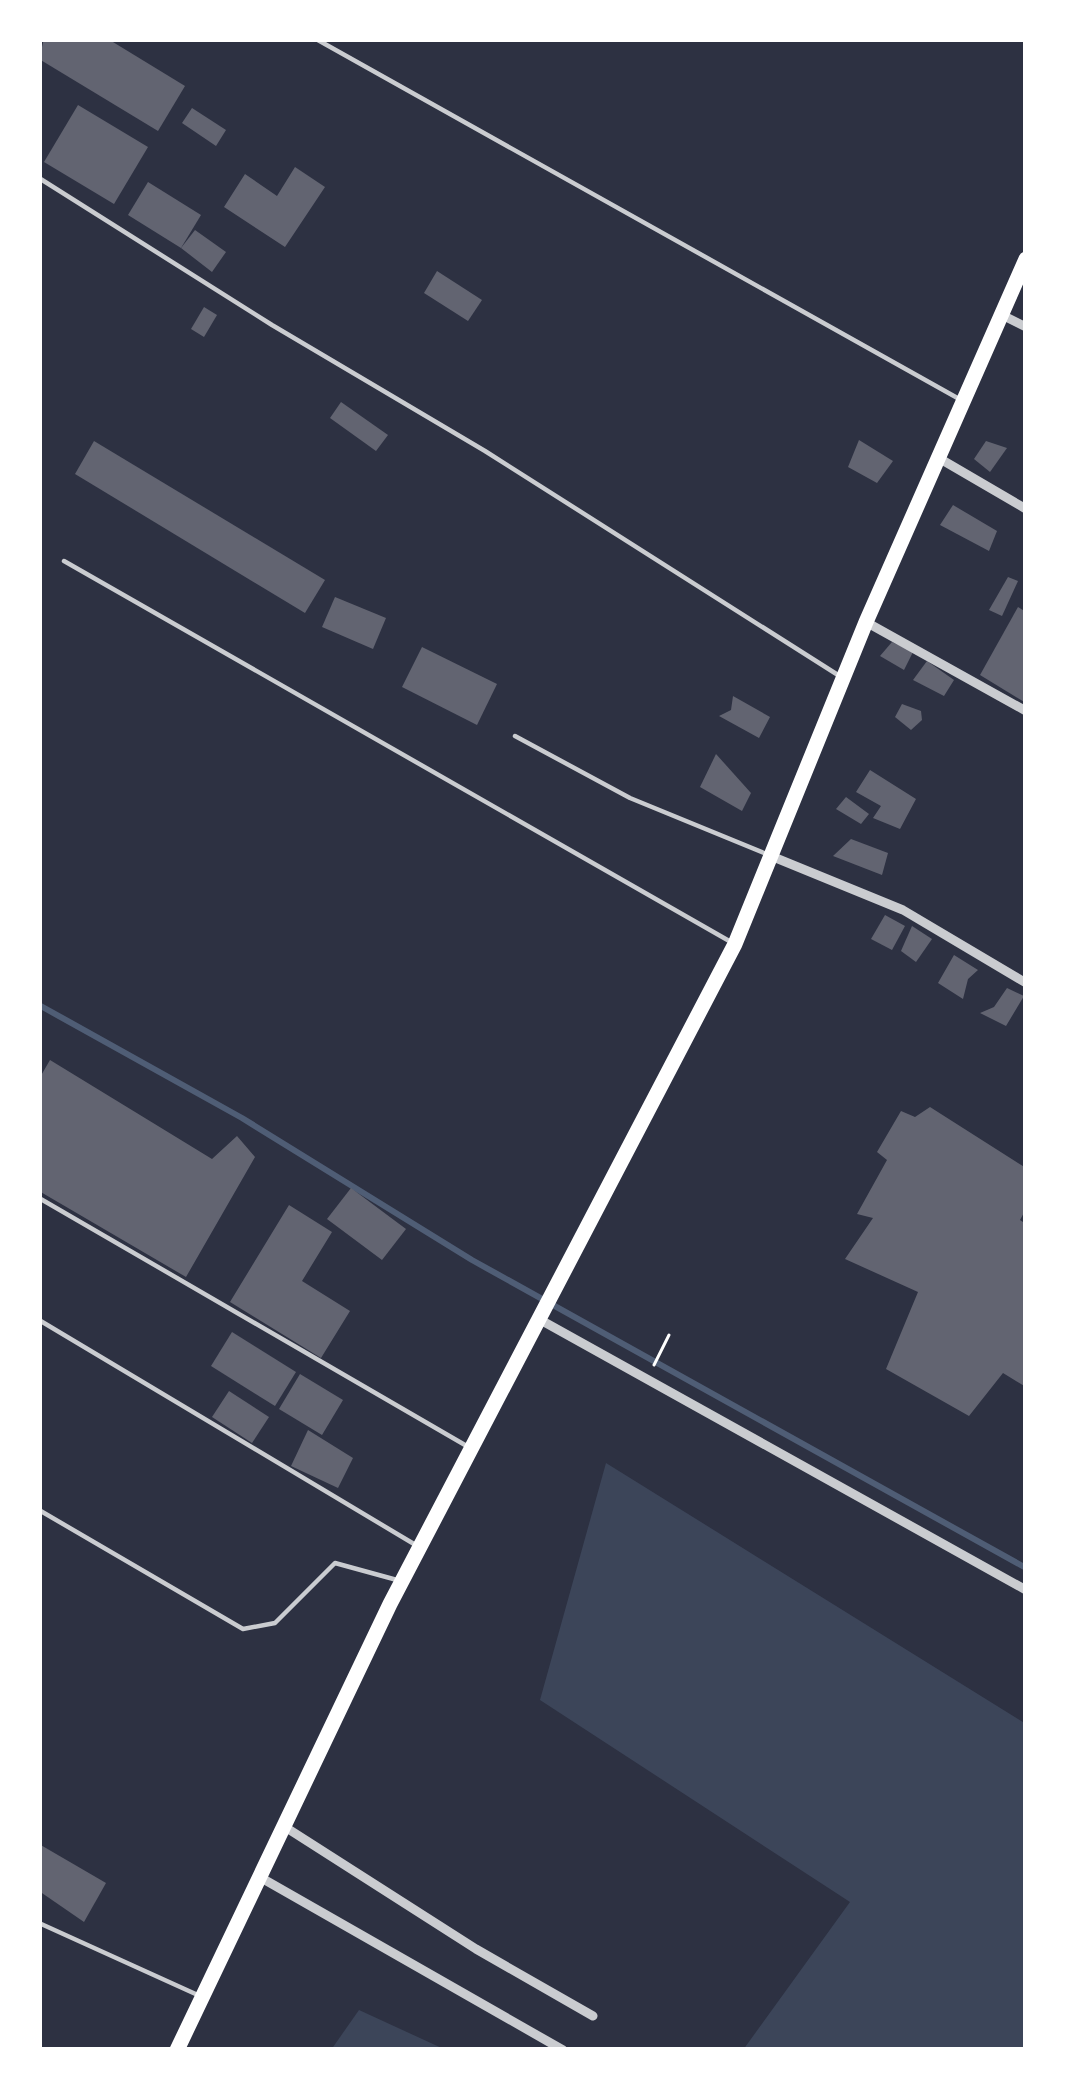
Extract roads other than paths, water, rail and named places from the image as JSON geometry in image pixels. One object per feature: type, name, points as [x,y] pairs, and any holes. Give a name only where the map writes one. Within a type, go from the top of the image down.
[{"type":"highway","points":[[177,2050],[419,1547],[735,944],[936,457],[1026,259]]},
{"type":"street","points":[[1002,315],[1026,327]]},
{"type":"street","points":[[936,457],[1026,509]]},
{"type":"street","points":[[866,622],[1026,711]]},
{"type":"street","points":[[771,856],[903,910],[1026,983]]},
{"type":"street","points":[[539,1314],[1026,1590]]},
{"type":"street","points":[[282,1825],[476,1949],[593,2016]]},
{"type":"street","points":[[258,1876],[563,2050]]},
{"type":"lane","points":[[316,39],[961,400]]},
{"type":"lane","points":[[39,178],[843,678]]},
{"type":"lane","points":[[64,561],[735,944]]},
{"type":"lane","points":[[515,736],[630,798],[771,856]]},
{"type":"lane","points":[[39,1198],[470,1448]]},
{"type":"lane","points":[[39,1320],[419,1547]]},
{"type":"lane","points":[[39,1510],[242,1629],[275,1623],[335,1563],[402,1581]]},
{"type":"lane","points":[[39,1923],[200,1996]]},
{"type":"waterway","points":[[39,1005],[242,1118],[472,1260],[1026,1568]]}]
